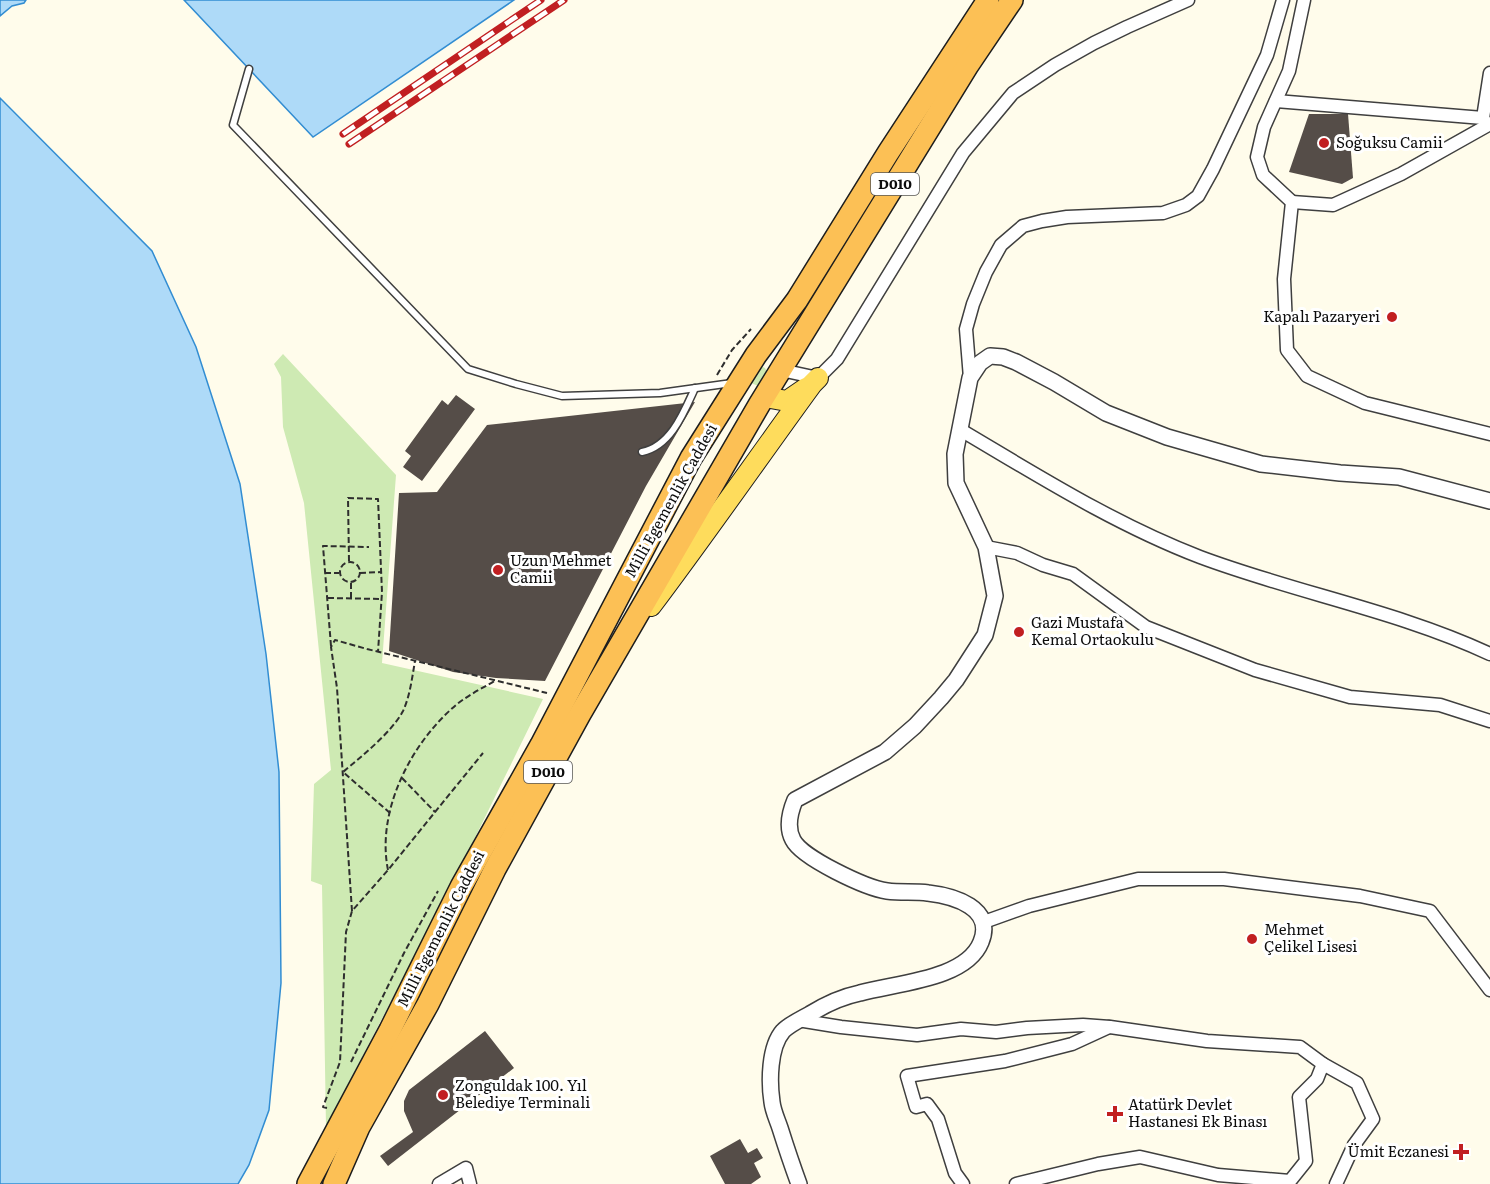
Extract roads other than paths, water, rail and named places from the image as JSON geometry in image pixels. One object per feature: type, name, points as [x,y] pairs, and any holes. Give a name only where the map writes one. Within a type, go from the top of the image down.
[{"type":"highway","name":"Milli Egemenlik Caddesi","points":[[316,1181],[461,887],[541,745],[691,458],[756,354],[798,300],[888,153],[988,0]]},
{"type":"highway","name":"Milli Egemenlik Caddesi","points":[[316,1181],[359,1127],[428,1004],[495,869],[613,656],[765,397],[968,65],[1012,0]]},
{"type":"highway","points":[[756,354],[781,370]]},
{"type":"highway","points":[[739,382],[765,397]]},
{"type":"main road","points":[[765,397],[787,401],[815,381]]},
{"type":"main road","points":[[613,656],[686,562],[732,493],[815,381]]},
{"type":"street","points":[[781,370],[815,381],[843,349],[963,153],[1013,93],[1094,43],[1188,0]]},
{"type":"street","points":[[798,1184],[772,1105],[770,1081],[773,1054],[783,1032],[798,1020],[831,1001],[860,992],[944,974],[973,956],[982,941],[984,922],[977,910],[958,899],[928,893],[886,891],[840,874],[811,857],[793,840],[789,818],[795,800],[885,752],[915,726],[956,680],[985,635],[995,596],[986,547],[956,483],[955,454],[970,378],[966,329],[982,283],[1001,245],[1023,226],[1067,217],[1163,213],[1186,205],[1198,196],[1267,55],[1283,0]]},
{"type":"street","points":[[1304,0],[1289,71],[1264,127],[1257,157],[1263,175],[1292,202],[1332,205],[1401,174],[1487,122]]},
{"type":"street","points":[[1487,122],[1490,73]]},
{"type":"street","points":[[1276,101],[1487,122]]},
{"type":"street","points":[[1292,202],[1284,279],[1287,351],[1307,376],[1365,403],[1490,434]]},
{"type":"street","points":[[970,378],[980,363],[990,356],[1003,357],[1054,382],[1106,413],[1167,437],[1261,464],[1399,477],[1490,501]]},
{"type":"street","points":[[959,429],[1107,516],[1200,557],[1295,589],[1451,636],[1490,654]]},
{"type":"street","points":[[986,547],[1017,553],[1043,565],[1073,573],[1146,627],[1255,670],[1350,697],[1440,705],[1490,721]]},
{"type":"street","points":[[984,922],[1029,906],[1138,879],[1224,879],[1360,896],[1430,911],[1490,990]]},
{"type":"street","points":[[798,1020],[917,1035],[961,1029],[996,1032],[1083,1025],[1207,1041],[1300,1047],[1323,1064],[1357,1083],[1373,1119],[1354,1145],[1336,1184]]},
{"type":"street","points":[[963,1184],[955,1173],[938,1119],[927,1104],[916,1107],[907,1076],[1005,1061],[1072,1044],[1110,1027]]},
{"type":"street","points":[[1016,1184],[1098,1164],[1140,1157],[1218,1175],[1290,1181],[1306,1161],[1299,1097],[1317,1078],[1323,1064]]},
{"type":"street","points":[[439,1184],[466,1168],[470,1184]]},
{"type":"lane","points":[[249,69],[233,125],[468,369],[562,396],[660,393],[739,382]]},
{"type":"lane","points":[[642,452],[665,441],[682,416],[695,388]]},
{"type":"water","points":[[0,0],[26,0],[24,3],[12,6],[0,16]]},
{"type":"water","points":[[184,0],[514,0],[313,137]]},
{"type":"water","points":[[0,98],[152,251],[196,347],[240,484],[266,654],[279,772],[281,983],[269,1110],[249,1165],[238,1184],[0,1184]]},
{"type":"railway","points":[[343,134],[541,0]]},
{"type":"railway","points":[[349,144],[564,0]]},
{"type":"place","name":"Soğuksu Camii","points":[[1324,143]]},
{"type":"place","name":"Kapalı Pazaryeri","points":[[1392,317]]},
{"type":"place","name":"Uzun Mehmet Camii","points":[[498,570]]},
{"type":"place","name":"Gazi Mustafa Kemal Ortaokulu","points":[[1019,632]]},
{"type":"place","name":"Mehmet Çelikel Lisesi","points":[[1252,939]]},
{"type":"place","name":"Zonguldak 100. Yıl Belediye Terminali","points":[[443,1095]]},
{"type":"place","name":"Atatürk Devlet Hastanesi Ek Binası","points":[[1115,1114]]},
{"type":"place","name":"Ümit Eczanesi","points":[[1461,1152]]}]
